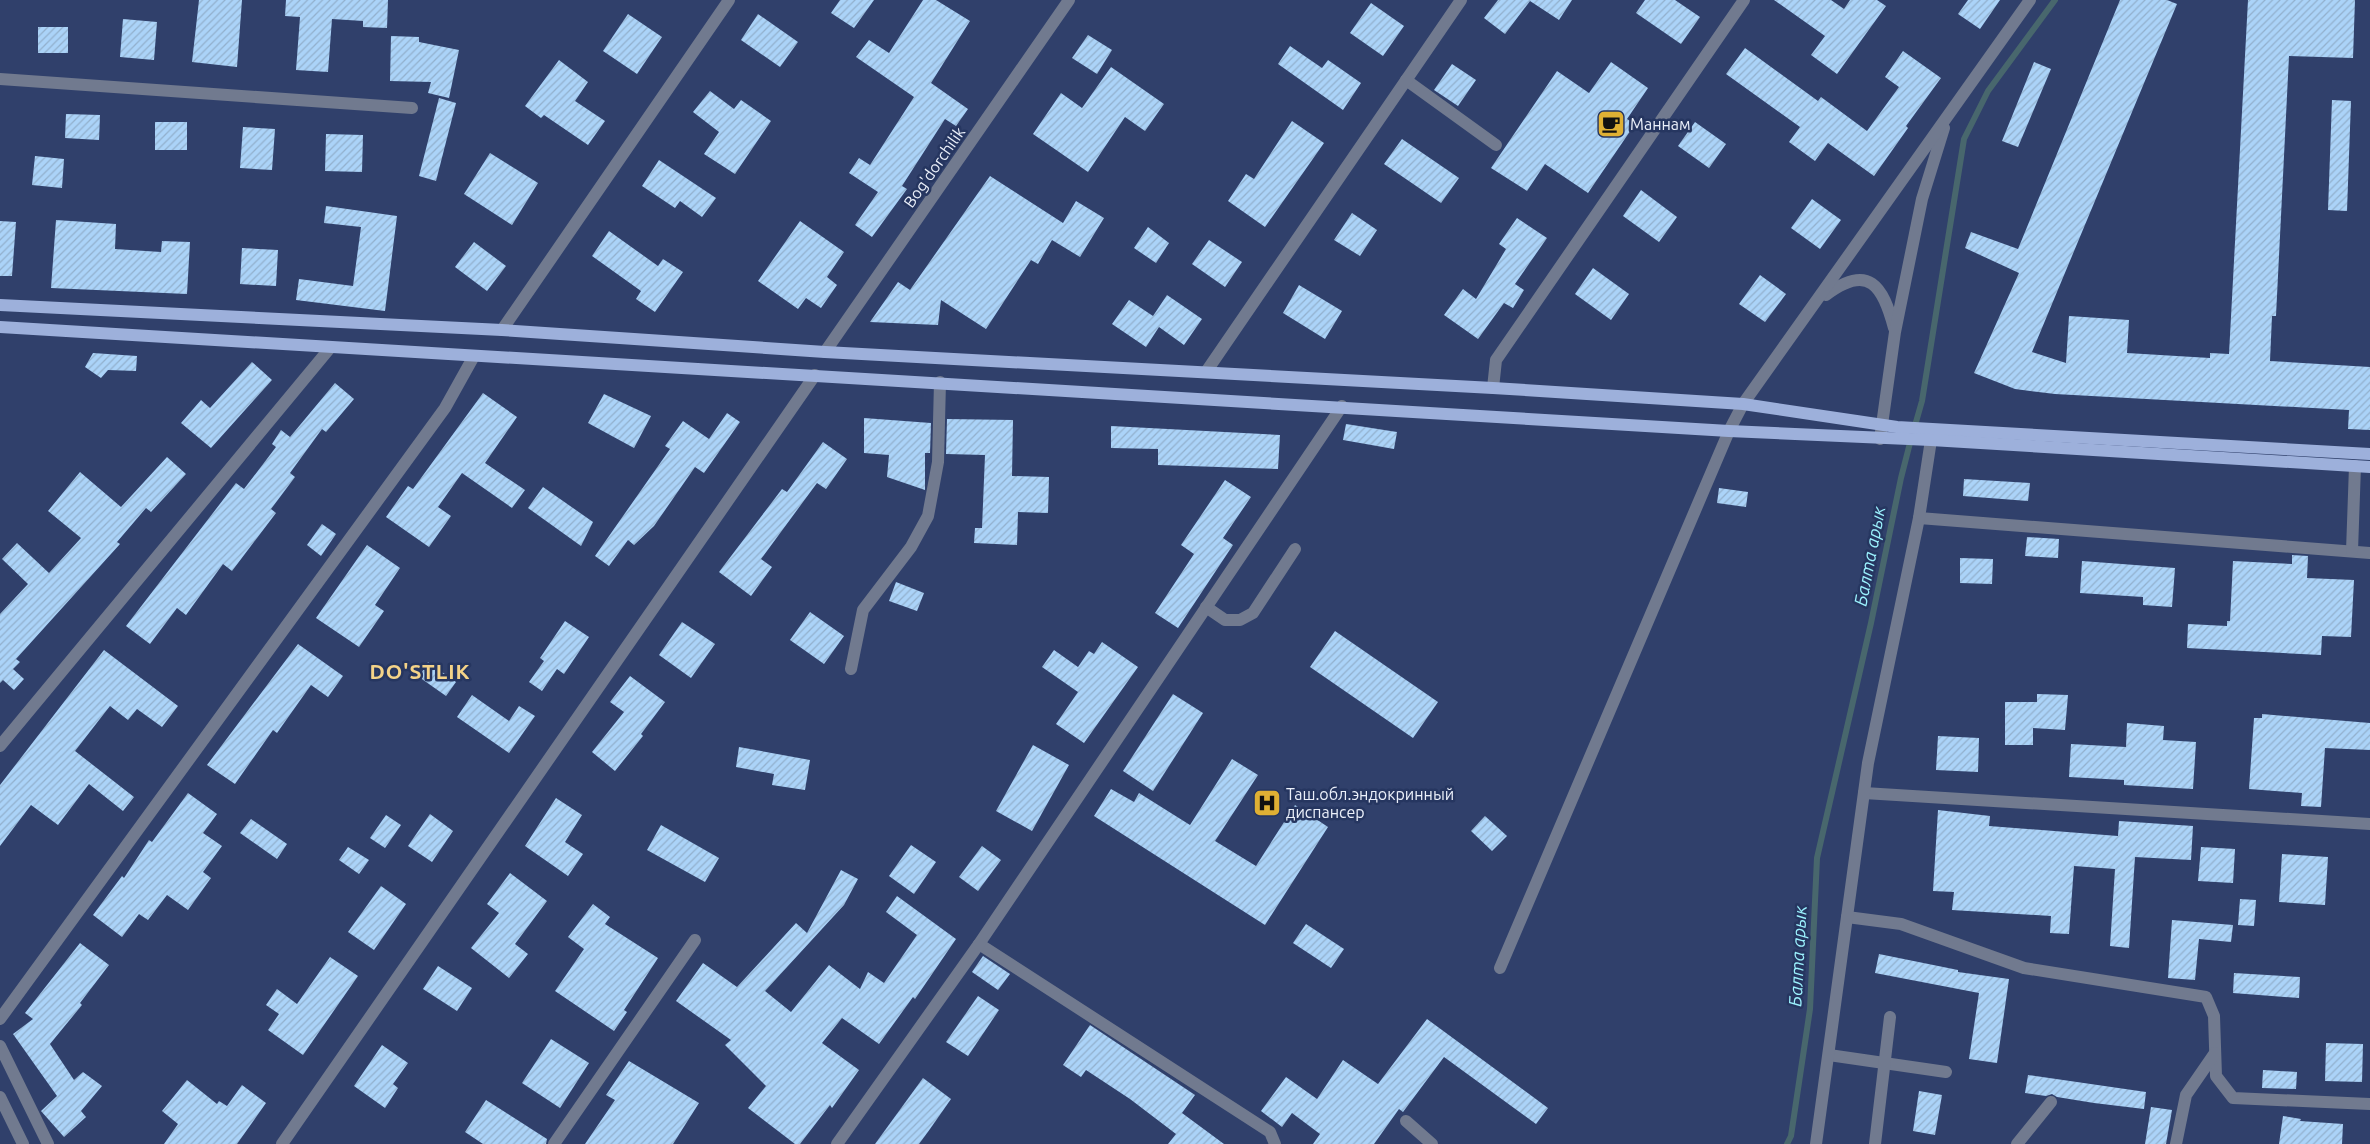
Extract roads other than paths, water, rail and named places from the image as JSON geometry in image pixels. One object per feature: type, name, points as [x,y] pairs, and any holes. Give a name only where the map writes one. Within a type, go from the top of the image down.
[{"type":"main road","points":[[0,304],[502,330],[825,352],[1493,388],[1743,404],[1883,426],[1896,433]]},
{"type":"main road","points":[[0,327],[330,348],[1342,406],[1729,431],[1880,439],[1896,433],[1931,434],[2370,454]]},
{"type":"main road","points":[[1931,434],[2370,467]]},
{"type":"street","points":[[502,330],[729,0]]},
{"type":"street","name":"Bog'dorchilik","points":[[825,352],[1068,0]]},
{"type":"street","points":[[1206,372],[1461,0]]},
{"type":"street","points":[[1493,388],[1496,360],[1744,0]]},
{"type":"street","points":[[1500,968],[1729,431],[1743,404],[2030,0]]},
{"type":"street","points":[[0,79],[412,108]]},
{"type":"street","points":[[1406,80],[1496,145]]},
{"type":"street","points":[[1880,439],[1895,332],[1922,200],[1948,116]]},
{"type":"street","points":[[1818,300],[1843,282],[1854,279],[1867,282],[1879,289],[1886,300],[1895,332]]},
{"type":"street","points":[[0,746],[330,348]]},
{"type":"street","points":[[0,1019],[445,408],[474,356]]},
{"type":"street","points":[[282,1144],[815,375]]},
{"type":"street","points":[[851,669],[863,610],[881,589],[911,547],[928,516],[938,462],[940,382]]},
{"type":"street","points":[[837,1144],[979,944],[1342,406]]},
{"type":"street","points":[[1816,1144],[1868,763],[1919,518],[1931,434]]},
{"type":"street","points":[[2352,551],[2354,466]]},
{"type":"street","points":[[1919,518],[2370,553]]},
{"type":"street","points":[[1206,607],[1225,620],[1240,620],[1253,613],[1295,549]]},
{"type":"street","points":[[1864,793],[2370,824]]},
{"type":"street","points":[[1847,917],[1901,924],[2024,968],[2206,997],[2214,1016],[2216,1076],[2233,1098],[2370,1104]]},
{"type":"street","points":[[554,1144],[695,940]]},
{"type":"street","points":[[979,944],[1270,1132],[1275,1144]]},
{"type":"street","points":[[1875,1144],[1890,1017]]},
{"type":"street","points":[[0,1046],[48,1144]]},
{"type":"street","points":[[2176,1144],[2186,1095],[2215,1053]]},
{"type":"street","points":[[1828,1055],[1946,1072]]},
{"type":"street","points":[[0,1097],[23,1144]]},
{"type":"street","points":[[2017,1144],[2051,1102]]},
{"type":"street","points":[[1406,1121],[1432,1144]]},
{"type":"waterway","name":"Балта арык","points":[[1914,429],[1922,401],[1964,139],[1988,91],[2055,0]]},
{"type":"waterway","name":"Балта арык","points":[[1787,1144],[1791,1136],[1810,1009],[1817,858],[1911,439]]},
{"type":"place","name":"Маннам","points":[[1611,124]]},
{"type":"place","name":"Таш.обл.эндокринный диспансер","points":[[1267,803]]},
{"type":"district","name":"DO'STLIK","points":[[420,671]]}]
